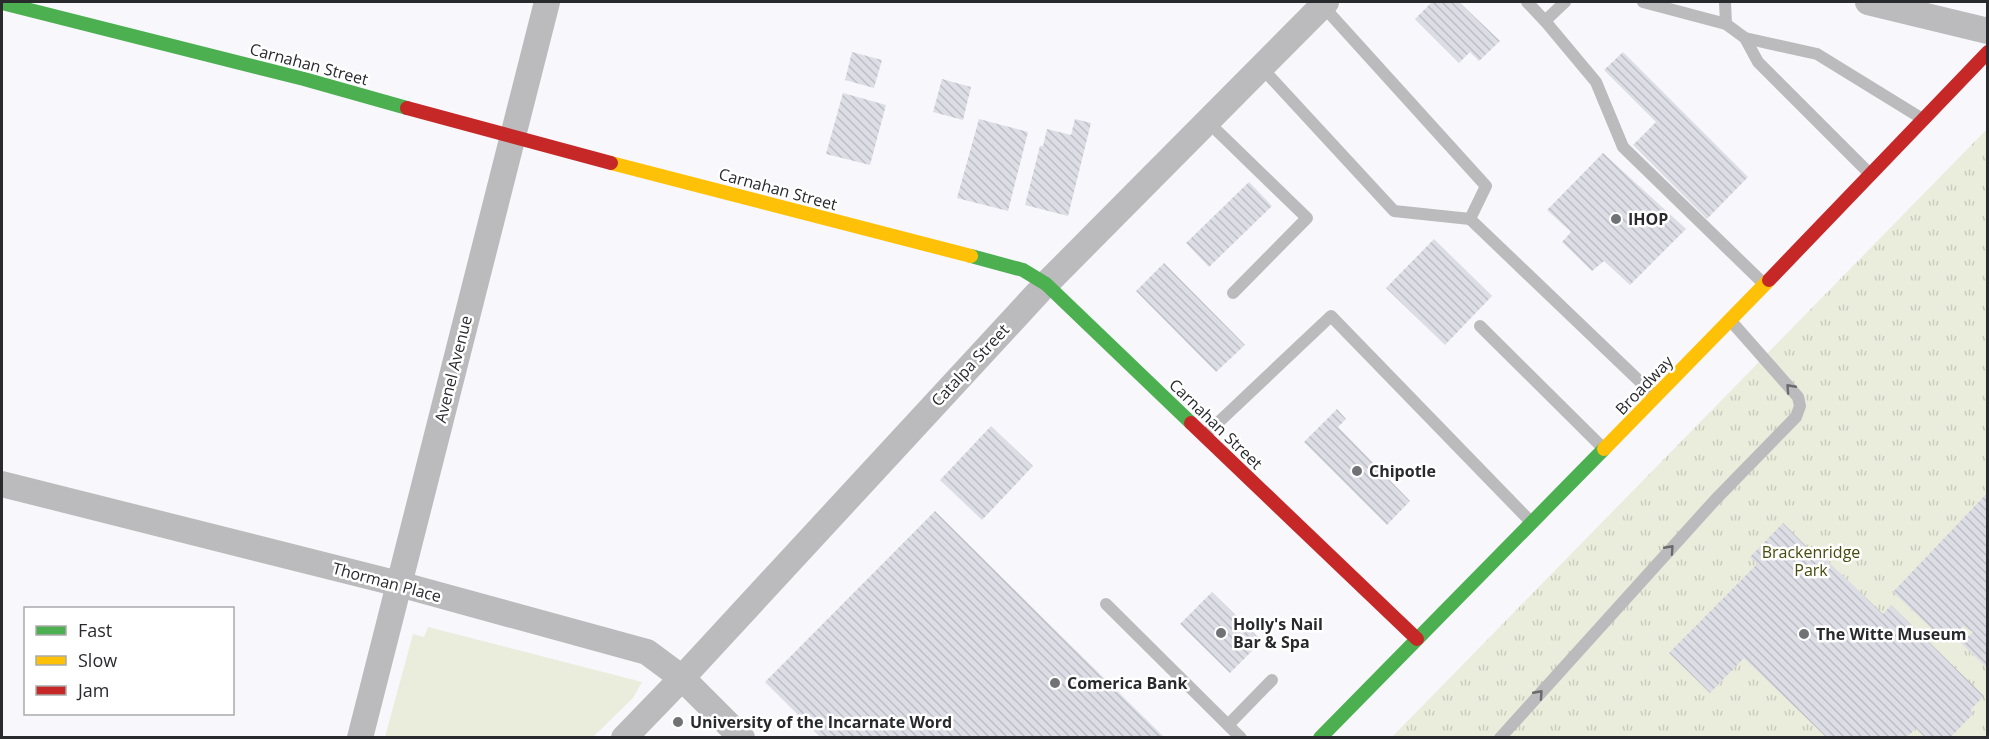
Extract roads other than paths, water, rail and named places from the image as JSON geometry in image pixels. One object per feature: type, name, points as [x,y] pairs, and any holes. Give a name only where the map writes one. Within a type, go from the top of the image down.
[{"type":"street","name":"Avenel Avenue","points":[[360,738],[547,2]]},
{"type":"street","points":[[1868,2],[1988,31]]},
{"type":"street","name":"Carnahan Street","points":[[2,3],[304,79],[513,137],[1023,270],[1046,284],[1417,639]]},
{"type":"street","name":"Catalpa Street","points":[[624,738],[1046,284],[1324,3]]},
{"type":"street","name":"Broadway","points":[[1320,738],[1656,397],[1988,52]]},
{"type":"street","name":"Thorman Place","points":[[2,484],[399,584],[647,652],[682,678],[731,731]]},
{"type":"lane","points":[[1527,2],[1596,82],[1623,147],[1764,284]]},
{"type":"lane","points":[[1545,21],[1565,2]]},
{"type":"lane","points":[[1643,2],[1726,24],[1745,38],[1817,54],[1922,119]]},
{"type":"lane","points":[[1725,2],[1726,24]]},
{"type":"lane","points":[[1324,3],[1486,186],[1470,219]]},
{"type":"lane","points":[[1745,38],[1758,62],[1870,174]]},
{"type":"lane","points":[[1261,67],[1394,212],[1470,219],[1656,397]]},
{"type":"lane","points":[[1207,121],[1307,219],[1233,293]]},
{"type":"lane","points":[[1204,436],[1331,316],[1532,523]]},
{"type":"lane","points":[[1500,738],[1714,500],[1796,417],[1800,406],[1798,397],[1730,320]]},
{"type":"lane","points":[[1480,326],[1604,449]]},
{"type":"lane","points":[[1106,604],[1241,738]]},
{"type":"lane","points":[[1228,725],[1272,680]]},
{"type":"place","name":"IHOP","points":[[1616,219]]},
{"type":"place","name":"Chipotle","points":[[1357,471]]},
{"type":"place","name":"Holly's Nail Bar & Spa","points":[[1221,633]]},
{"type":"place","name":"The Witte Museum","points":[[1804,634]]},
{"type":"place","name":"Comerica Bank","points":[[1055,683]]},
{"type":"place","name":"University of the Incarnate Word","points":[[678,722]]},
{"type":"park label","name":"Brackenridge Park","points":[[1811,561]]}]
